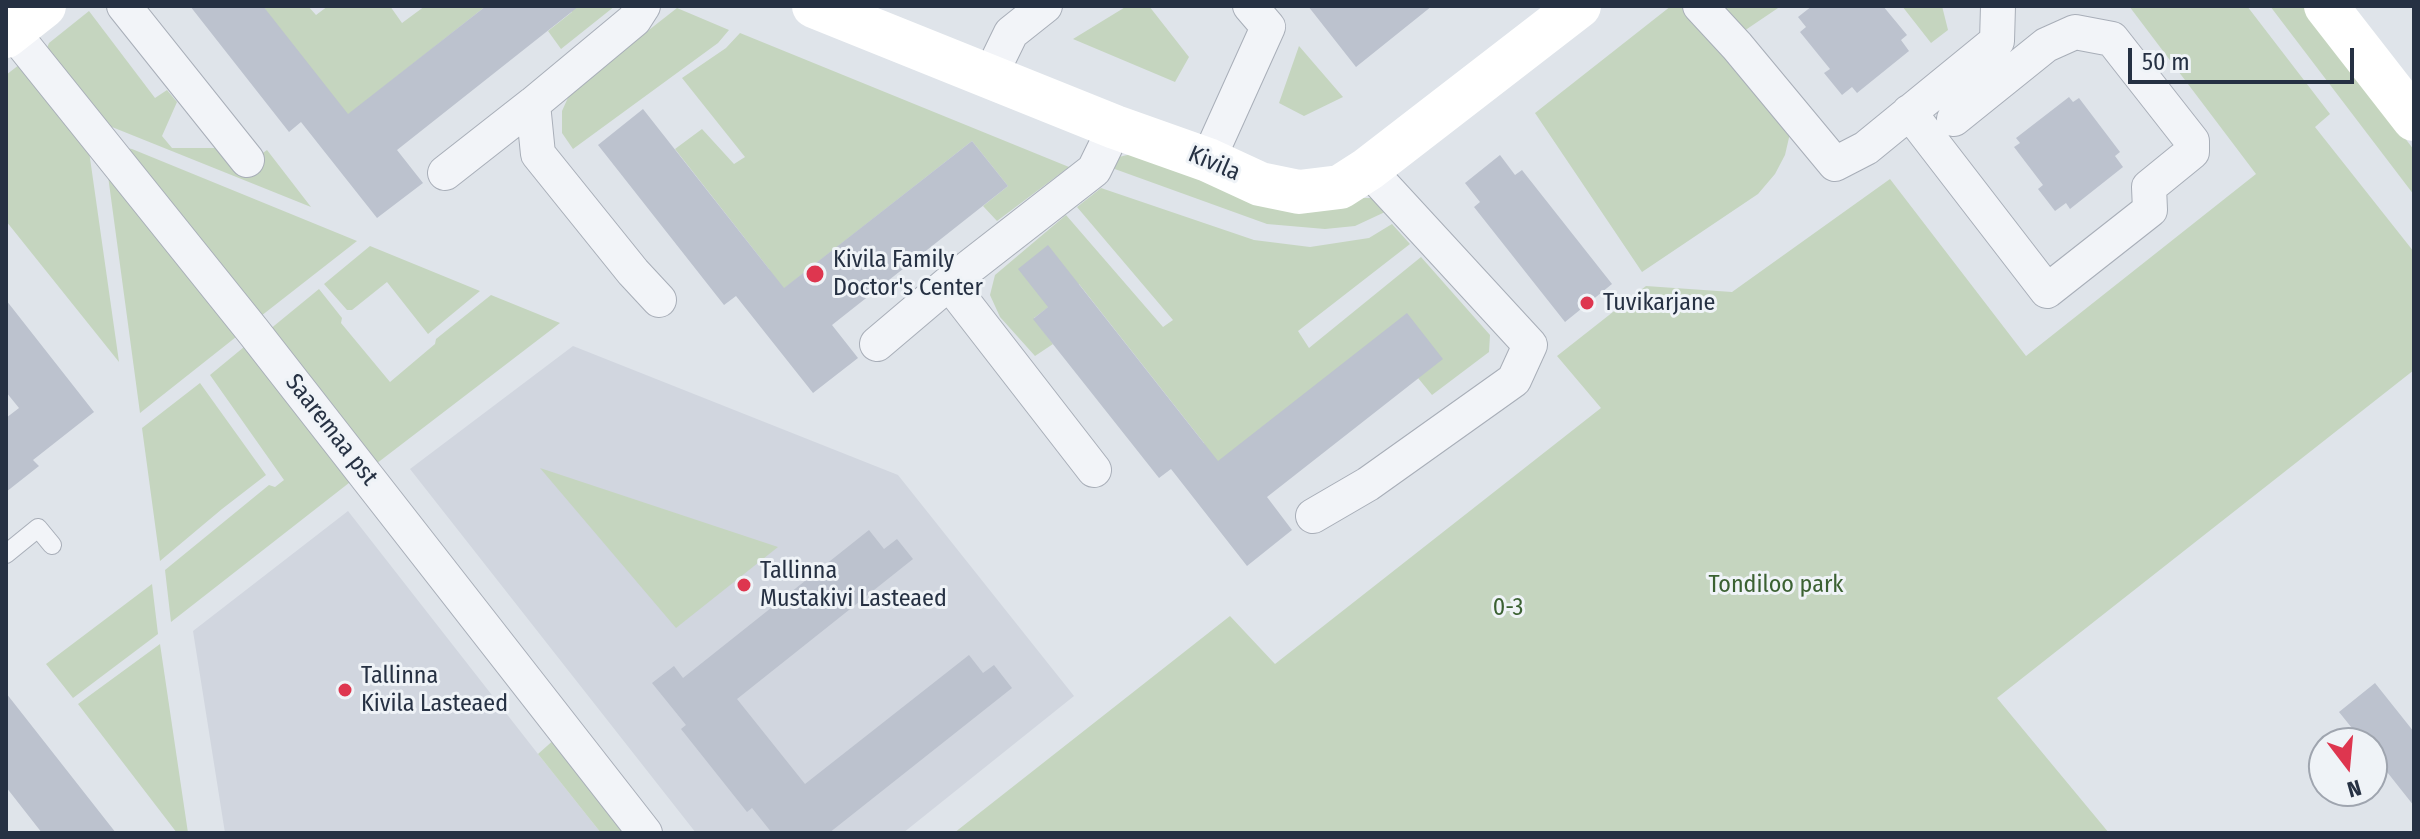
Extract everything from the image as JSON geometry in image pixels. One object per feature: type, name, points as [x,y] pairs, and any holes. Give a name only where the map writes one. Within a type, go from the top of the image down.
[{"type":"street","points":[[124,6],[247,160]]},
{"type":"street","points":[[445,173],[637,17],[643,6]]},
{"type":"street","name":"Kivila","points":[[814,6],[1115,127],[1208,160],[1260,184],[1299,192],[1340,187],[1368,169],[1579,6]]},
{"type":"street","points":[[990,76],[1011,33],[1045,6]]},
{"type":"street","points":[[1208,160],[1268,27],[1250,6]]},
{"type":"street","points":[[1700,6],[1835,164],[1866,148],[1997,41],[1998,6]]},
{"type":"street","points":[[2326,6],[2414,119]]},
{"type":"street","name":"Saaremaa pst","points":[[21,24],[244,319],[645,833]]},
{"type":"street","points":[[1909,112],[2047,291],[2150,210],[2149,187],[2192,152],[2192,141],[2112,39],[2075,32],[2046,45],[1954,119]]},
{"type":"street","points":[[533,104],[538,154],[659,300]]},
{"type":"street","points":[[877,344],[949,283],[1094,170],[1115,127]]},
{"type":"street","points":[[1313,516],[1368,484],[1514,380],[1530,345],[1368,169]]},
{"type":"street","points":[[949,283],[1094,470]]},
{"type":"lane","points":[[6,554],[38,528],[52,545]]},
{"type":"shaded area","name":"Tallinna Mustakivi Lasteaed","points":[[573,346],[898,475],[1074,696],[903,833],[696,833],[410,469]]},
{"type":"shaded area","name":"Tallinna Kivila Lasteaed","points":[[348,511],[601,833],[225,833],[193,631]]},
{"type":"green space","points":[[263,6],[308,6],[316,15],[328,6],[390,6],[402,23],[425,6],[486,6],[337,124]]},
{"type":"green space","points":[[568,6],[615,6],[561,49],[548,31],[572,12]]},
{"type":"green space","points":[[1127,6],[1149,6],[1189,57],[1175,82],[1073,39]]},
{"type":"green space","points":[[1671,6],[1684,6],[1794,116],[1785,155],[1775,174],[1758,194],[1642,272],[1535,113]]},
{"type":"green space","points":[[1720,6],[1781,6],[1744,31]]},
{"type":"green space","points":[[1902,6],[1942,6],[1948,30],[1931,43]]},
{"type":"green space","name":"Tondiloo park","points":[[2129,6],[2247,6],[2330,114],[2315,127],[2414,252],[2414,370],[1997,698],[2109,833],[954,833],[1230,616],[1275,664],[1601,408],[1557,356],[1646,286],[1732,292],[1890,179],[2026,356],[2256,174]]},
{"type":"green space","points":[[2270,6],[2304,6],[2414,150],[2414,195]]},
{"type":"green space","points":[[677,8],[729,30],[718,43],[573,149],[562,133],[562,111],[571,91]]},
{"type":"green space","points":[[89,11],[155,98],[167,90],[177,102],[162,136],[172,148],[229,148],[245,166],[267,150],[311,207],[102,123],[47,48],[49,43]]},
{"type":"green space","points":[[740,33],[1069,167],[997,221],[983,206],[1008,186],[972,141],[772,298],[769,269],[675,149],[702,129],[734,164],[745,157],[682,78],[726,48]]},
{"type":"green space","points":[[1299,46],[1343,97],[1304,116],[1279,103]]},
{"type":"green space","points":[[24,61],[87,137],[119,362],[6,221],[6,75]]},
{"type":"green space","points":[[121,147],[132,149],[357,241],[261,316]]},
{"type":"green space","points":[[1135,153],[1357,198],[1373,198],[1385,212],[1355,226],[1325,229],[1267,224],[1112,168],[1119,157]]},
{"type":"green space","points":[[106,161],[238,333],[140,413]]},
{"type":"green space","points":[[1101,188],[1254,240],[1310,247],[1369,238],[1392,224],[1410,244],[1298,331],[1309,348],[1421,257],[1490,335],[1489,352],[1432,395],[1418,378],[1207,470],[1204,443],[1079,284],[1034,318],[1053,344],[1035,356],[1000,317],[990,295],[995,275],[1066,215],[1163,327],[1173,320],[1077,207]]},
{"type":"green space","points":[[370,246],[480,291],[428,334],[387,282],[352,310],[347,310],[324,284]]},
{"type":"green space","points":[[319,289],[342,318],[341,323],[390,382],[435,344],[436,339],[491,295],[560,323],[372,467],[269,330]]},
{"type":"green space","points":[[244,347],[354,479],[171,622],[165,570],[269,485],[275,487],[284,480],[210,375]]},
{"type":"green space","points":[[200,383],[266,475],[160,561],[142,428]]},
{"type":"green space","points":[[540,468],[778,547],[676,628]]},
{"type":"green space","points":[[152,584],[158,634],[73,698],[46,664]]},
{"type":"green space","points":[[160,644],[188,833],[177,833],[78,704]]},
{"type":"green space","points":[[556,738],[631,833],[601,833],[538,754]]},
{"type":"building","points":[[190,6],[263,6],[348,114],[486,6],[579,6],[397,150],[423,183],[377,218],[301,122],[289,132]]},
{"type":"building","points":[[1308,6],[1432,6],[1356,67]]},
{"type":"building","points":[[1812,6],[1883,6],[1907,35],[1901,40],[1909,51],[1857,93],[1852,87],[1842,95],[1824,73],[1830,69],[1800,32],[1806,27],[1798,17]]},
{"type":"building","points":[[2069,97],[2073,102],[2079,98],[2120,152],[2115,156],[2123,167],[2070,209],[2066,203],[2055,211],[2038,189],[2043,185],[2014,147],[2020,143],[2016,138]]},
{"type":"building","points":[[643,109],[784,288],[972,141],[1008,186],[832,325],[858,358],[813,393],[736,296],[724,305],[598,145]]},
{"type":"building","points":[[1500,155],[1515,175],[1522,170],[1612,284],[1565,322],[1474,207],[1480,202],[1465,183]]},
{"type":"building","points":[[1048,245],[1218,461],[1407,313],[1443,359],[1267,497],[1292,530],[1247,566],[1171,469],[1159,478],[1033,319],[1048,307],[1018,269]]},
{"type":"building","points":[[6,300],[94,412],[33,460],[39,466],[6,492],[6,418],[19,408],[6,392]]},
{"type":"building","points":[[869,530],[884,549],[897,539],[913,559],[737,699],[805,784],[969,655],[983,673],[994,665],[1012,688],[829,833],[772,833],[752,808],[747,812],[681,729],[686,725],[652,683],[674,666],[683,678]]},
{"type":"building","points":[[2375,683],[2414,732],[2414,806],[2388,773],[2388,727],[2351,727],[2339,712]]},
{"type":"building","points":[[6,693],[116,833],[42,833],[6,787]]},
{"type":"place","name":"Kivila Family Doctor's Center","points":[[815,274]]},
{"type":"place","name":"Tuvikarjane","points":[[1587,303]]},
{"type":"place","name":"Tallinna Mustakivi Lasteaed","points":[[744,585]]},
{"type":"place","name":"Tallinna Kivila Lasteaed","points":[[345,690]]},
{"type":"park label","name":"0-3","points":[[1508,608]]}]
